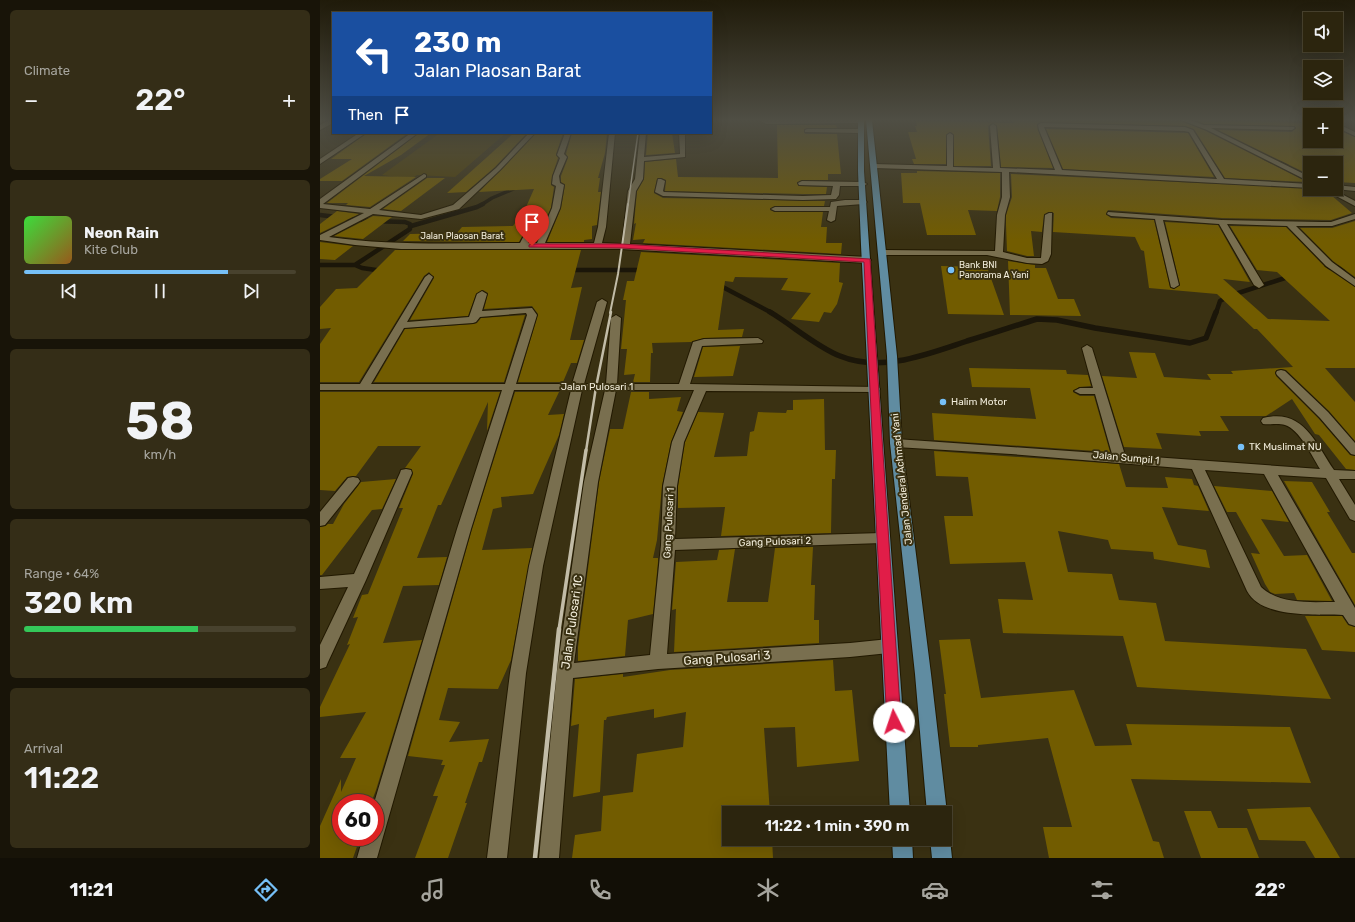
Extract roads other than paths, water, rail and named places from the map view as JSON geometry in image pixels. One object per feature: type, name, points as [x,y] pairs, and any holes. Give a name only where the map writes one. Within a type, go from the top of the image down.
[{"type":"main road","name":"Jalan Jenderal Achmad Yani","points":[[862,160],[882,538],[900,806]]},
{"type":"main road","name":"Jalan Jenderal Achmad Yani","points":[[873,160],[892,356],[896,443],[923,674],[936,806]]},
{"type":"main road","points":[[902,846],[903,858]]},
{"type":"main road","points":[[941,846],[942,858]]},
{"type":"street","points":[[320,203],[378,160]]},
{"type":"street","points":[[320,206],[371,213],[421,217],[456,207],[507,160]]},
{"type":"street","points":[[540,246],[556,208],[560,186],[556,184],[556,176],[563,160]]},
{"type":"street","points":[[597,246],[602,227],[609,160]]},
{"type":"street","points":[[627,247],[627,228],[632,191],[639,178],[642,160]]},
{"type":"street","points":[[950,160],[950,167]]},
{"type":"street","points":[[996,160],[997,170]]},
{"type":"street","points":[[1054,160],[1059,172]]},
{"type":"street","points":[[1209,160],[1222,181]]},
{"type":"street","points":[[1272,160],[1303,176]]},
{"type":"street","points":[[874,166],[950,167],[1303,186]]},
{"type":"street","points":[[999,254],[1001,215],[1006,197],[1005,170]]},
{"type":"street","points":[[320,238],[352,224],[371,213],[424,176]]},
{"type":"street","points":[[661,181],[659,192],[663,194],[803,198],[833,197],[837,184]]},
{"type":"street","points":[[802,183],[863,184]]},
{"type":"street","points":[[1343,188],[1355,189]]},
{"type":"street","points":[[1340,196],[1355,204]]},
{"type":"street","points":[[831,220],[834,204],[838,202],[864,202]]},
{"type":"street","points":[[775,209],[832,209]]},
{"type":"street","points":[[1110,214],[1222,222],[1290,224],[1328,224],[1351,217],[1355,224]]},
{"type":"street","points":[[882,253],[970,252],[999,254],[1021,261],[1036,261],[1045,259],[1047,254],[1048,215]]},
{"type":"street","points":[[1158,218],[1174,285]]},
{"type":"street","points":[[1222,222],[1259,285]]},
{"type":"street","points":[[1290,224],[1330,264],[1355,283]]},
{"type":"street","points":[[523,246],[530,232]]},
{"type":"street","name":"Jalan Plaosan Barat","points":[[320,238],[401,246],[597,246],[867,260]]},
{"type":"street","points":[[363,388],[429,276]]},
{"type":"street","points":[[400,325],[472,320],[476,314],[482,294]]},
{"type":"street","points":[[498,858],[518,673],[536,566],[577,387],[602,302]]},
{"type":"street","points":[[384,800],[464,529],[532,315],[529,310],[476,314]]},
{"type":"street","name":"Jalan Pulosari 1C","points":[[549,858],[565,671],[591,482],[611,387],[616,318]]},
{"type":"street","points":[[683,387],[697,344],[704,342],[758,341]]},
{"type":"street","points":[[1087,348],[1120,458]]},
{"type":"street","points":[[1281,373],[1324,415],[1355,451]]},
{"type":"street","name":"Jalan Pulosari 1","points":[[320,387],[701,388],[874,382]]},
{"type":"street","name":"Gang Pulosari 1","points":[[658,662],[668,545],[670,486],[678,442],[701,388]]},
{"type":"street","points":[[1080,391],[1101,391]]},
{"type":"street","points":[[1268,420],[1284,420],[1293,423],[1300,429],[1330,474],[1355,516]]},
{"type":"street","name":"Jalan Sumpil 1","points":[[896,443],[1120,458],[1269,471],[1355,475]]},
{"type":"street","points":[[1196,464],[1255,591],[1271,603],[1351,614]]},
{"type":"street","points":[[1269,471],[1351,614]]},
{"type":"street","points":[[320,662],[359,580],[406,473]]},
{"type":"street","points":[[320,521],[353,481]]},
{"type":"street","name":"Gang Pulosari 2","points":[[668,545],[882,538]]},
{"type":"street","points":[[320,583],[359,580]]},
{"type":"street","name":"Gang Pulosari 3","points":[[565,671],[658,662],[850,650],[889,646]]},
{"type":"street","points":[[367,858],[370,846]]},
{"type":"waterway","points":[[1258,161],[1290,163]]},
{"type":"waterway","points":[[481,205],[492,198],[518,187]]},
{"type":"waterway","points":[[411,226],[481,205]]},
{"type":"waterway","points":[[320,215],[370,221],[405,222],[410,224],[410,229],[355,265]]},
{"type":"waterway","points":[[320,265],[355,265]]},
{"type":"waterway","points":[[355,265],[362,268],[383,271]]},
{"type":"waterway","points":[[1319,269],[1332,267],[1355,269]]},
{"type":"waterway","points":[[569,270],[644,270]]},
{"type":"waterway","points":[[1216,313],[1220,301],[1229,296],[1291,276]]},
{"type":"waterway","points":[[717,284],[772,313]]},
{"type":"waterway","points":[[770,312],[831,352],[856,361],[872,363],[904,360],[920,356],[1037,319],[1057,320],[1095,328],[1190,343],[1206,338],[1216,312]]},
{"type":"railway","points":[[628,205],[634,160]]},
{"type":"railway","points":[[610,313],[618,274],[628,204]]},
{"type":"railway","points":[[586,451],[596,387],[611,312]]},
{"type":"railway","points":[[559,630],[586,450]]},
{"type":"railway","points":[[535,858],[559,629]]},
{"type":"place","name":"Bank BNI Panorama A Yani","points":[[951,270]]},
{"type":"place","name":"Halim Motor","points":[[943,402]]},
{"type":"place","name":"TK Muslimat NU","points":[[1241,447]]}]
